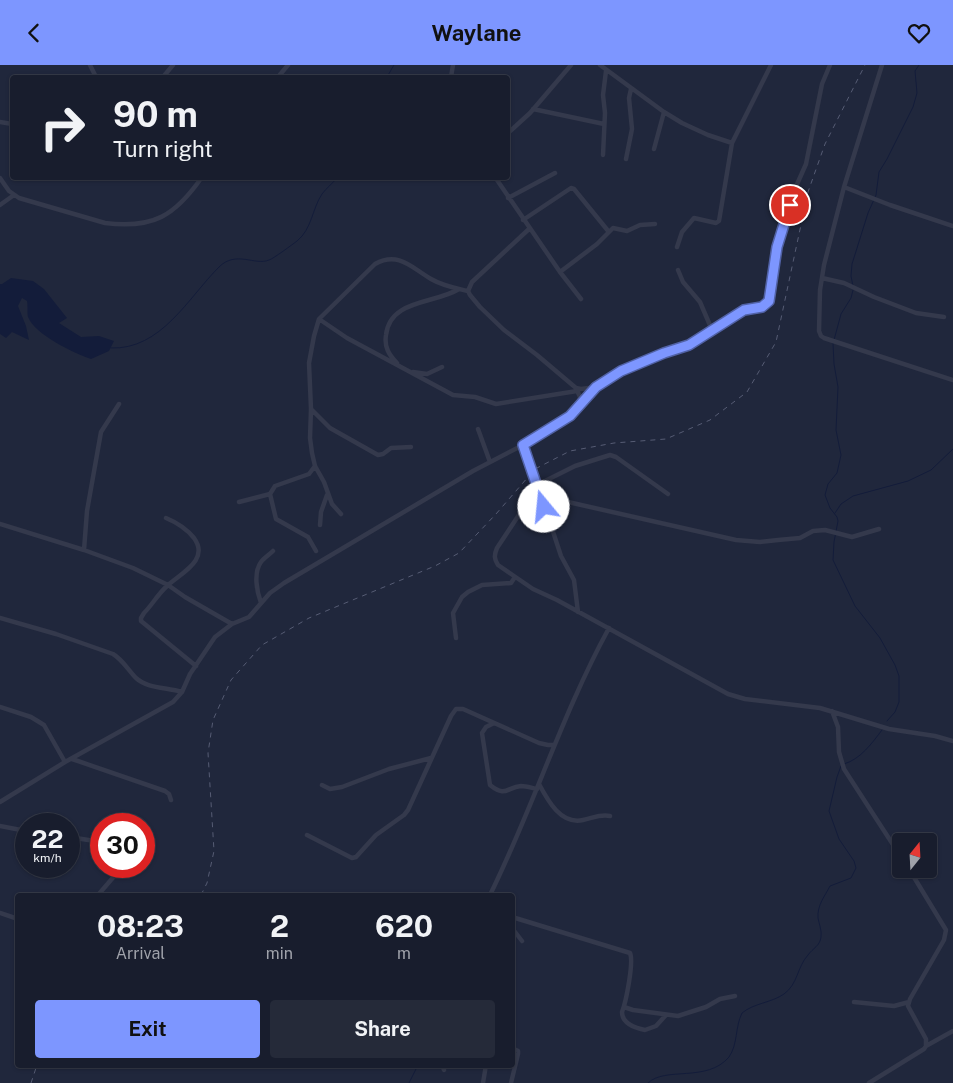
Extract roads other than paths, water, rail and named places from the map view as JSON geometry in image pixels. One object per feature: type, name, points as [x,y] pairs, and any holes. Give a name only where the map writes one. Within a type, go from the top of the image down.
[{"type":"street","points":[[165,75],[173,65]]},
{"type":"street","points":[[280,75],[288,65]]},
{"type":"street","points":[[510,131],[533,109],[571,65]]},
{"type":"street","points":[[600,65],[631,89],[682,123],[732,143]]},
{"type":"street","points":[[677,247],[682,232],[694,218],[716,223],[719,221],[732,143],[771,65]]},
{"type":"street","points":[[0,802],[65,762],[174,702],[215,637],[232,624],[249,617],[261,603],[284,583],[570,416],[596,387],[626,369],[689,345],[744,310],[762,307],[769,301],[777,247],[794,191],[806,163],[820,91],[830,65]]},
{"type":"street","points":[[882,65],[844,187],[822,278],[820,291],[820,336],[953,380]]},
{"type":"street","points":[[603,155],[603,95],[606,71]]},
{"type":"street","points":[[626,159],[632,129],[629,99],[631,89]]},
{"type":"street","points":[[533,109],[604,123]]},
{"type":"street","points":[[654,149],[664,112]]},
{"type":"street","points":[[508,198],[555,173]]},
{"type":"street","points":[[0,178],[14,195],[29,202],[105,223],[134,224],[152,221],[175,210],[200,180]]},
{"type":"street","points":[[496,180],[529,229],[581,299]]},
{"type":"street","points":[[844,187],[953,226]]},
{"type":"street","points":[[523,220],[571,188],[574,189],[609,232]]},
{"type":"street","points":[[0,205],[14,195]]},
{"type":"street","points":[[560,272],[597,244],[613,228],[627,231],[640,225],[655,224]]},
{"type":"street","points":[[468,291],[472,282],[529,229]]},
{"type":"street","points":[[341,513],[332,505],[324,482],[315,467],[310,438],[309,363],[319,319],[375,264],[386,259],[404,261],[431,279],[450,287],[468,291],[480,307],[504,330],[537,355],[576,389],[580,397],[578,407]]},
{"type":"street","points":[[678,270],[683,282],[700,302],[712,331]]},
{"type":"street","points":[[822,278],[844,283],[916,313],[944,317]]},
{"type":"street","points":[[442,367],[427,374],[405,369],[391,357],[388,351],[386,334],[389,323],[395,314],[403,309],[448,295],[459,289]]},
{"type":"street","points":[[319,319],[347,338],[453,395],[475,397],[496,403],[596,387]]},
{"type":"street","points":[[84,550],[87,511],[101,432],[119,404]]},
{"type":"street","points":[[311,409],[330,428],[378,455],[392,448],[410,447]]},
{"type":"street","points":[[478,429],[490,462]]},
{"type":"street","points":[[523,445],[538,483],[561,556],[574,580],[578,611]]},
{"type":"street","points":[[668,494],[616,457],[610,455],[575,466],[538,483],[497,548],[494,555],[495,560],[498,565],[533,589],[578,611],[728,694],[745,699],[790,703],[832,711],[889,729],[935,736],[953,741]]},
{"type":"street","points":[[239,502],[270,494],[275,486],[309,474],[315,467]]},
{"type":"street","points":[[538,483],[554,495],[568,502],[736,540],[760,542],[778,540],[800,537],[813,531],[825,530],[852,537],[879,529]]},
{"type":"street","points":[[320,525],[321,512],[328,493]]},
{"type":"street","points":[[270,494],[276,519],[308,537],[316,551]]},
{"type":"street","points":[[166,518],[184,527],[200,548],[195,561],[168,585],[144,613],[141,621],[196,665]]},
{"type":"street","points":[[0,524],[84,550],[133,568],[168,585],[232,624]]},
{"type":"street","points":[[261,603],[256,590],[259,566],[273,551]]},
{"type":"street","points":[[456,638],[454,613],[462,597],[475,587],[489,583],[511,583],[515,577]]},
{"type":"street","points":[[0,618],[56,634],[113,654],[119,658],[136,678],[144,683],[182,692]]},
{"type":"street","points":[[491,893],[587,670],[609,628]]},
{"type":"street","points":[[0,707],[31,717],[44,725],[65,762]]},
{"type":"street","points":[[307,835],[352,858],[356,857],[376,835],[408,810],[431,758],[456,709],[463,709],[539,743],[554,745]]},
{"type":"street","points":[[832,711],[838,727],[839,752],[844,769],[892,843]]},
{"type":"street","points":[[494,723],[486,727],[482,733],[490,785],[503,791],[519,786],[538,787],[559,813],[567,819],[577,821],[602,815],[610,816]]},
{"type":"street","points":[[322,785],[326,788],[337,789],[389,769],[431,758]]},
{"type":"street","points":[[72,759],[165,791],[169,794],[171,800]]},
{"type":"street","points":[[0,826],[15,829]]},
{"type":"street","points":[[100,893],[113,878]]},
{"type":"street","points":[[914,878],[946,930],[944,940],[909,1002],[909,1009],[926,1039],[926,1046]]},
{"type":"street","points":[[493,888],[494,893]]},
{"type":"street","points":[[0,913],[15,918]]},
{"type":"street","points":[[515,918],[630,953],[632,956],[631,969],[622,1012],[623,1019],[642,1030],[648,1030],[656,1026],[666,1015]]},
{"type":"street","points":[[515,932],[522,941]]},
{"type":"street","points":[[624,1007],[666,1015],[683,1015],[706,1007],[720,999],[735,996]]},
{"type":"street","points":[[854,1002],[894,1005],[909,1002]]},
{"type":"street","points":[[869,1083],[953,1031]]},
{"type":"street","points":[[515,1050],[518,1051],[518,1054],[515,1066]]},
{"type":"street","points":[[483,1083],[486,1068]]},
{"type":"street","points":[[511,1083],[515,1068]]},
{"type":"water","points":[[11,278],[33,281],[44,289],[67,318],[59,323],[81,337],[99,336],[114,341],[109,351],[91,359],[56,343],[32,324],[28,317],[27,301],[22,298],[18,306],[29,340],[12,332],[6,338],[0,334],[0,284]]},
{"type":"waterway","points":[[388,75],[394,65]]},
{"type":"waterway","points":[[853,286],[851,276],[852,264],[868,213],[876,195],[879,172],[913,107],[917,93],[915,71],[919,65]]},
{"type":"waterway","points":[[111,348],[129,346],[145,341],[159,331],[172,320],[225,262],[239,259],[269,260],[297,241],[306,231],[322,194],[335,180]]},
{"type":"waterway","points":[[834,340],[841,314],[851,298],[853,290]]},
{"type":"waterway","points":[[833,343],[838,387],[836,430],[841,455],[837,473],[828,484],[825,495],[838,521],[833,560],[855,606],[880,638],[899,676],[899,702],[895,712],[887,721]]},
{"type":"waterway","points":[[835,513],[841,504],[853,496],[908,481],[931,470],[953,449]]},
{"type":"waterway","points":[[844,764],[861,754],[882,730]]},
{"type":"waterway","points":[[648,1083],[655,1078],[665,1075],[698,1072],[720,1065],[732,1052],[742,1013],[752,1007],[779,997],[789,990],[804,960],[819,943],[821,929],[818,913],[822,901],[830,886],[851,878],[856,868],[854,861],[839,839],[829,811],[841,766]]},
{"type":"waterway","points":[[409,1083],[416,1068]]},
{"type":"railway","points":[[202,893],[207,883],[214,851],[208,753],[213,720],[231,680],[262,645],[309,618],[435,566],[459,553],[535,469],[570,451],[614,443],[666,439],[710,420],[747,392],[776,342],[808,192],[825,144],[865,65]]},
{"type":"railway","points":[[31,1083],[36,1068]]}]
